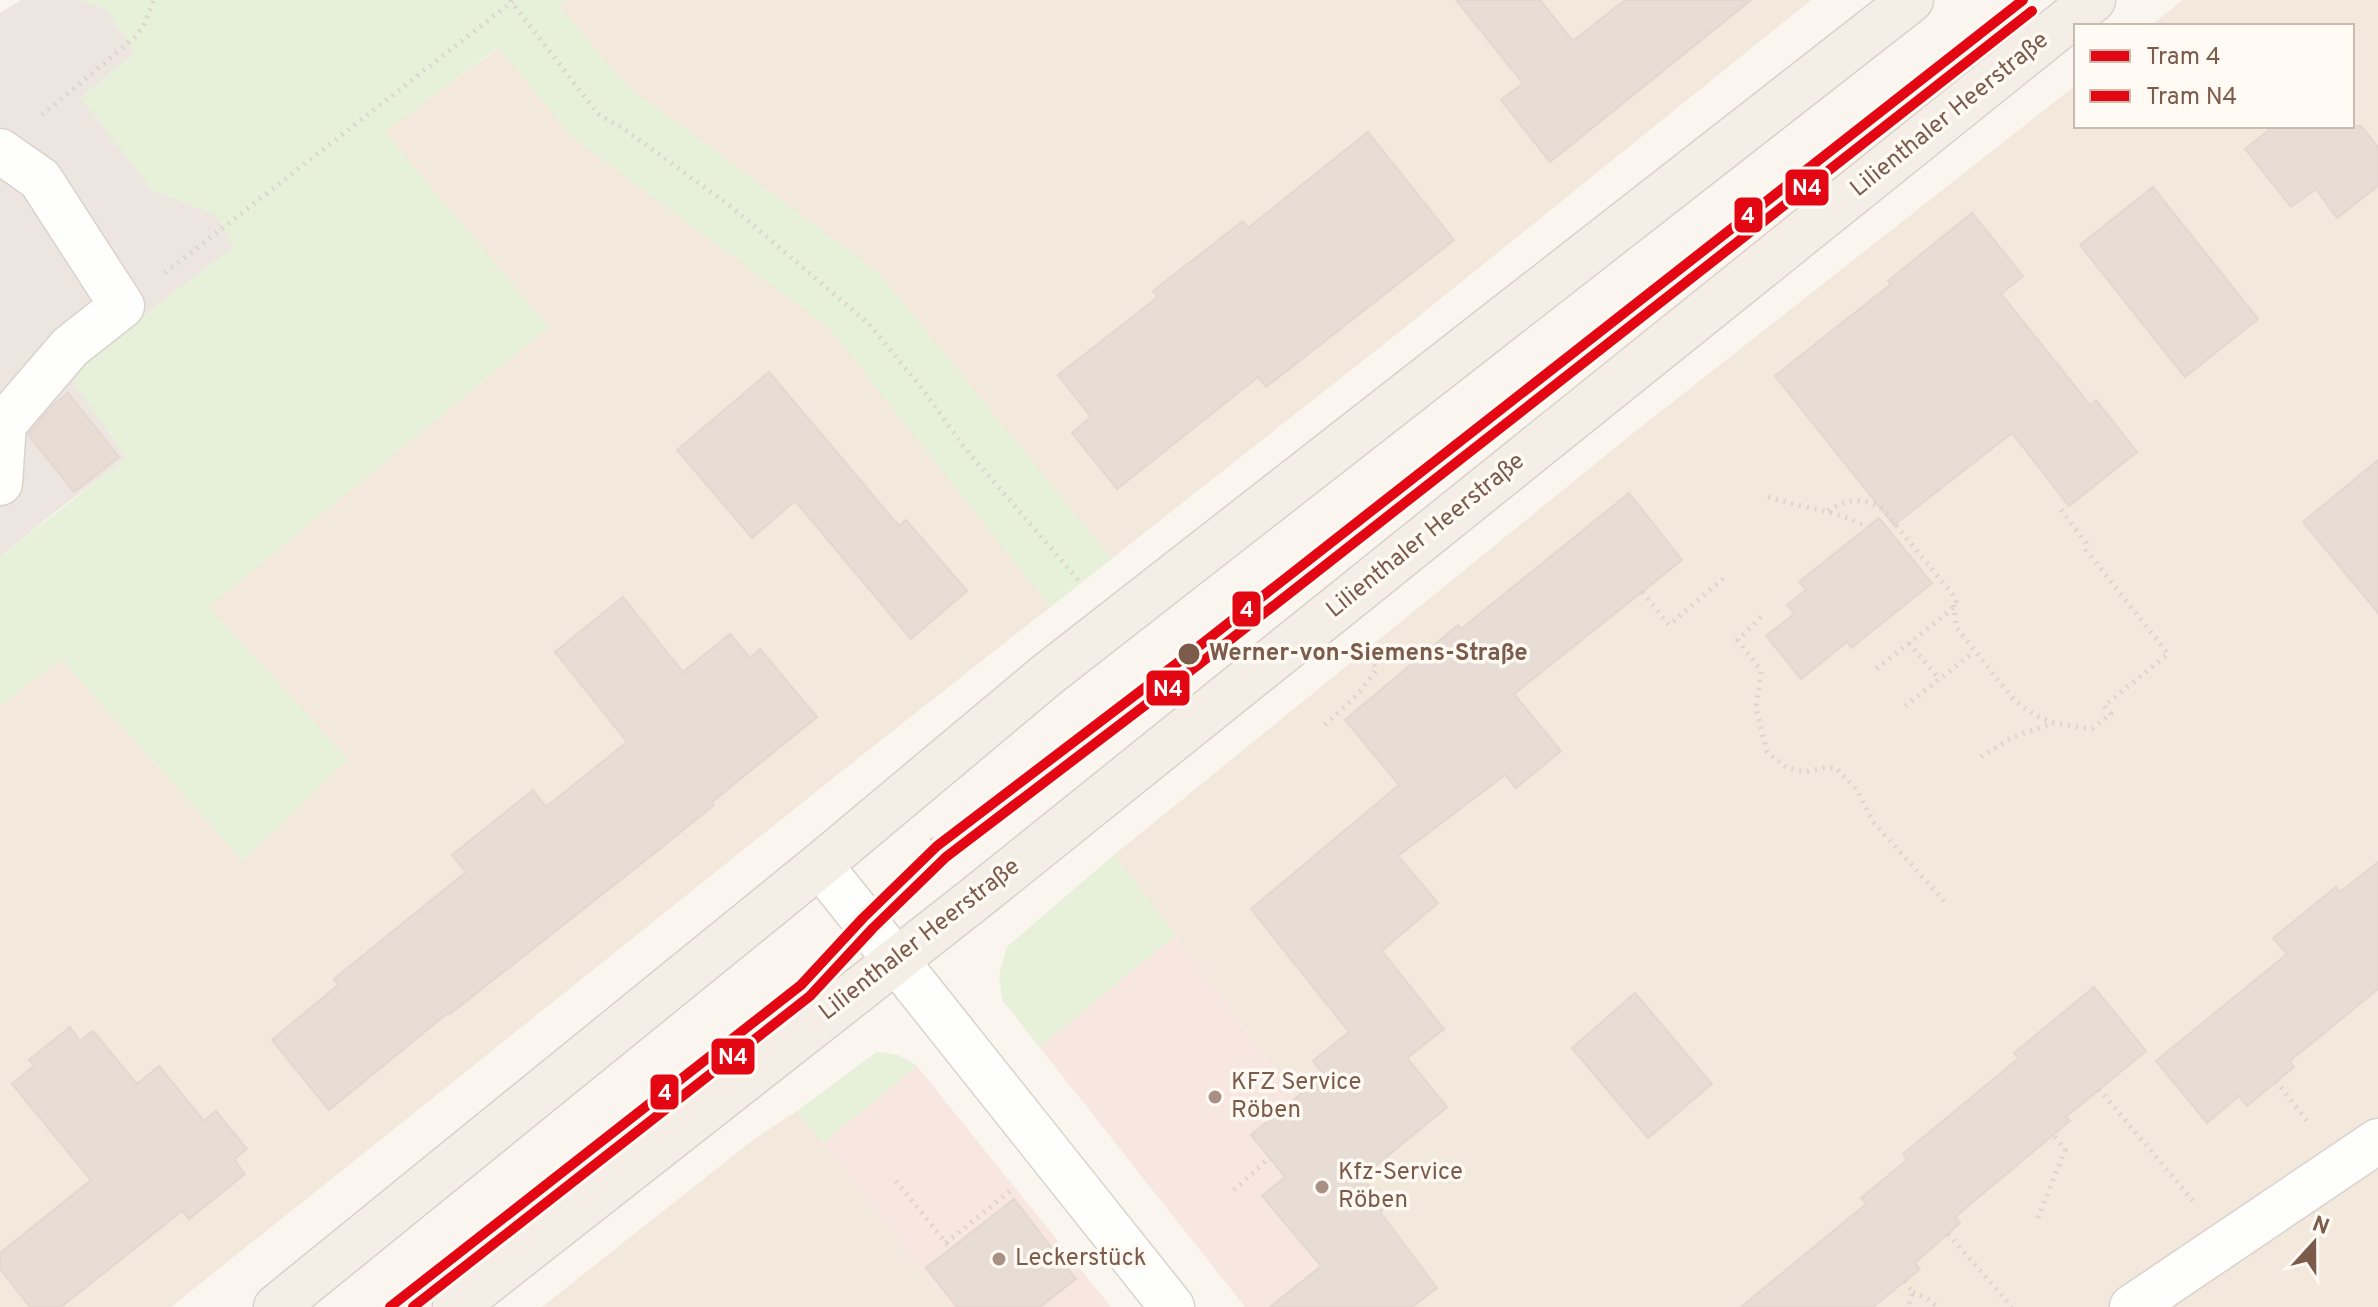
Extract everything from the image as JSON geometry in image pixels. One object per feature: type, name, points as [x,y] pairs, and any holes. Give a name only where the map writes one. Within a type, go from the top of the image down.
[{"type":"main road","points":[[276,1307],[1115,622],[1911,0]]},
{"type":"main road","name":"Lilienthaler Heerstraße","points":[[455,1307],[977,897],[2093,0]]},
{"type":"street","points":[[0,151],[40,179],[122,306],[70,347],[4,424],[0,483]]},
{"type":"street","points":[[820,865],[1172,1307]]},
{"type":"street","points":[[2132,1307],[2378,1141]]},
{"type":"path","points":[[34,121],[133,39],[143,27],[154,0]]},
{"type":"path","points":[[122,306],[512,1],[598,114],[627,131],[733,208],[869,324],[920,386],[964,447],[1115,622]]},
{"type":"path","points":[[1768,497],[1847,516],[1867,527]]},
{"type":"path","points":[[1828,511],[1845,500],[1867,501],[1881,507],[1954,596],[1956,627],[2014,700],[2036,716],[2055,723],[2093,728],[2111,714],[2104,706],[2168,654],[2086,550],[2086,543],[2059,507]]},
{"type":"path","points":[[1642,592],[1669,625],[1725,577]]},
{"type":"path","points":[[1876,669],[1954,605]]},
{"type":"path","points":[[1325,725],[1359,693],[1377,669],[1369,655],[1330,613]]},
{"type":"path","points":[[1761,617],[1738,640],[1761,671],[1756,708],[1767,752],[1787,768],[1805,772],[1836,768],[1857,790],[1873,822],[1944,901]]},
{"type":"path","points":[[1909,643],[1939,679]]},
{"type":"path","points":[[1905,706],[1974,652]]},
{"type":"path","points":[[1981,757],[2013,737],[2055,723]]},
{"type":"path","points":[[899,798],[977,897]]},
{"type":"path","points":[[2099,1089],[2227,1241]]},
{"type":"path","points":[[2038,1218],[2065,1150],[2054,1135]]},
{"type":"path","points":[[946,1243],[1051,1157]]},
{"type":"path","points":[[1234,1190],[1269,1158]]},
{"type":"path","points":[[896,1181],[951,1249]]},
{"type":"path","points":[[1948,1234],[2012,1307]]},
{"type":"path","points":[[1905,1281],[1913,1292],[1938,1307]]},
{"type":"path","points":[[1908,1307],[1913,1292]]},
{"type":"shaded area","points":[[21,0],[81,0],[104,8],[135,52],[82,97],[152,190],[217,215],[234,247],[91,356],[74,382],[127,458],[0,557],[0,13]]},
{"type":"shaded area","points":[[565,0],[1811,0],[1398,333],[842,771],[171,1307],[0,1307],[0,706],[61,659],[243,861],[348,759],[208,607],[549,327],[384,132]]},
{"type":"shaded area","points":[[2183,0],[2378,0],[2378,1307],[1269,1307],[1391,1206],[1362,1177],[1296,1098],[1114,855],[1627,438],[2074,87],[2074,128],[2354,128],[2354,24],[2153,24]]},
{"type":"shaded area","points":[[1114,855],[1296,1098],[1362,1177],[1391,1206],[1269,1307],[1245,1307],[1003,1001],[999,976],[1007,947]]},
{"type":"shaded area","points":[[877,1052],[898,1055],[917,1066],[1111,1307],[952,1307],[797,1111]]},
{"type":"shaded area","points":[[797,1111],[952,1307],[542,1307],[753,1140]]},
{"type":"green space","points":[[81,0],[565,0],[559,5],[624,83],[878,272],[1112,559],[1050,607],[829,328],[573,138],[498,48],[385,132],[549,327],[209,607],[348,759],[243,861],[61,659],[0,706],[0,557],[126,458],[73,382],[91,356],[234,247],[217,215],[152,190],[81,98],[135,52],[104,8]]},
{"type":"green space","points":[[1114,855],[1176,935],[1040,1047],[1003,1001],[999,976],[1007,947]]},
{"type":"green space","points":[[877,1052],[898,1055],[917,1066],[823,1143],[797,1111]]},
{"type":"building","points":[[1456,0],[1540,0],[1573,41],[1625,0],[1751,0],[1550,162],[1501,100],[1523,83]]},
{"type":"building","points":[[2361,126],[2378,147],[2378,186],[2337,218],[2316,189],[2291,207],[2245,149],[2271,128]]},
{"type":"building","points":[[1368,132],[1454,240],[1266,387],[1258,377],[1117,489],[1072,433],[1091,417],[1058,375],[1158,297],[1153,291],[1243,221],[1248,228]]},
{"type":"building","points":[[2153,187],[2258,319],[2185,377],[2080,245]]},
{"type":"building","points":[[1972,213],[2023,276],[2001,294],[2090,405],[2096,400],[2137,452],[2069,506],[2012,433],[1894,525],[1775,376],[1891,284],[1888,281]]},
{"type":"building","points":[[769,372],[899,526],[906,520],[967,591],[911,639],[795,501],[752,538],[677,450]]},
{"type":"building","points":[[68,393],[119,457],[74,492],[28,434]]},
{"type":"building","points":[[2378,460],[2378,613],[2303,522]]},
{"type":"building","points":[[1629,493],[1682,560],[1514,694],[1561,751],[1516,788],[1505,775],[1398,856],[1438,903],[1382,951],[1444,1029],[1407,1058],[1447,1107],[1362,1177],[1387,1206],[1380,1212],[1437,1288],[1412,1307],[1270,1307],[1321,1266],[1262,1196],[1285,1177],[1251,1135],[1324,1075],[1313,1061],[1349,1032],[1251,909],[1399,785],[1345,720],[1458,625],[1461,629]]},
{"type":"building","points":[[1879,518],[1932,583],[1851,648],[1847,642],[1801,679],[1766,636],[1794,614],[1787,605],[1806,590],[1799,582]]},
{"type":"building","points":[[623,597],[683,672],[730,634],[750,658],[760,649],[817,717],[656,852],[449,1012],[329,1110],[272,1040],[338,985],[334,979],[466,872],[452,855],[533,790],[546,807],[627,742],[555,652]]},
{"type":"building","points":[[2378,862],[2378,989],[2290,1061],[2294,1067],[2247,1106],[2239,1096],[2207,1123],[2156,1061],[2287,954],[2273,938],[2336,887],[2340,892]]},
{"type":"building","points":[[2094,987],[2146,1051],[2066,1117],[2070,1121],[1955,1217],[1960,1223],[1915,1263],[1920,1269],[1873,1307],[1741,1307],[1866,1204],[1861,1198],[1907,1160],[1903,1154],[2019,1058],[2014,1053]]},
{"type":"building","points":[[1635,993],[1712,1084],[1648,1138],[1572,1048]]},
{"type":"building","points":[[70,1027],[80,1041],[93,1031],[137,1084],[159,1066],[204,1121],[216,1111],[247,1149],[234,1159],[245,1174],[189,1219],[182,1211],[61,1307],[30,1307],[0,1269],[0,1253],[91,1180],[12,1084],[34,1066],[29,1060]]},
{"type":"building","name":"Leckerstück","points":[[1014,1199],[1076,1279],[1040,1307],[957,1307],[926,1268]]},
{"type":"tram line","name":"4","points":[[390,1307],[801,985],[863,918],[937,846],[1189,654],[2023,0]]},
{"type":"tram line","name":"N4","points":[[413,1307],[810,996],[873,928],[946,857],[1198,665],[2032,11]]},
{"type":"place","name":"Werner-von-Siemens-Straße","points":[[1189,654]]},
{"type":"place","name":"KFZ Service Röben","points":[[1215,1097]]},
{"type":"place","name":"Kfz-Service Röben","points":[[1322,1187]]},
{"type":"place","name":"Leckerstück","points":[[999,1259]]}]
